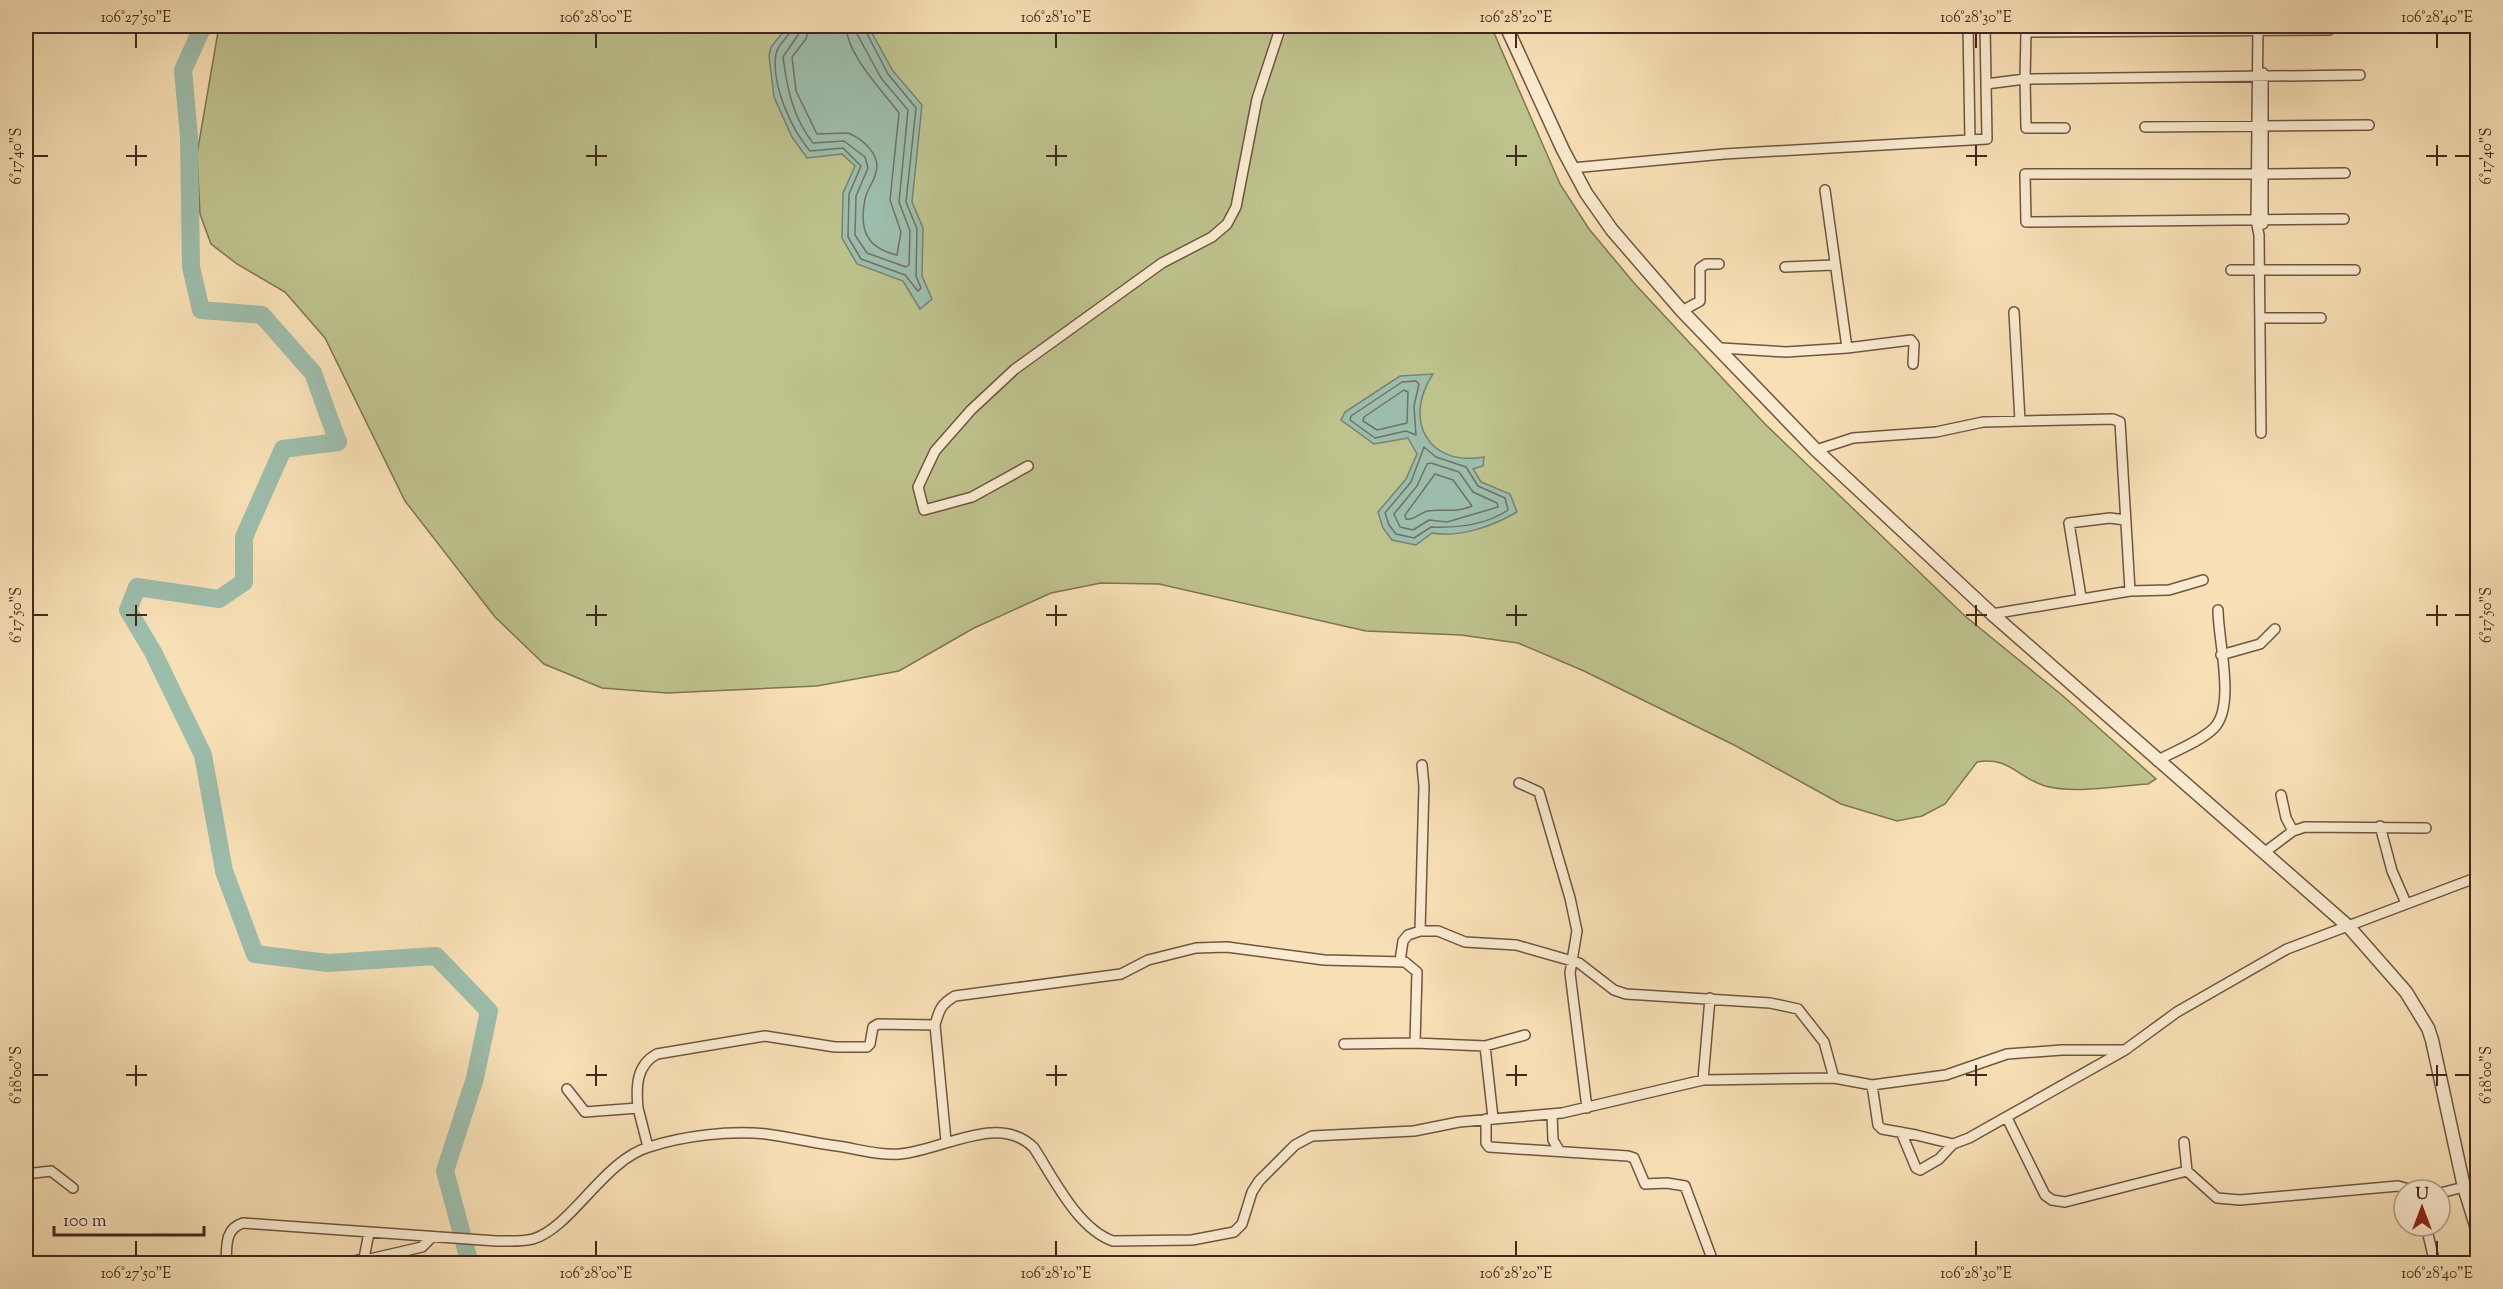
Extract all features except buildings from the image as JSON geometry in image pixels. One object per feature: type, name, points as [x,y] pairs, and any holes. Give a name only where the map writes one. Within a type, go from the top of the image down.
[{"type":"street","points":[[1028,466],[972,497],[924,510],[918,487],[935,451],[971,410],[1015,369],[1162,262],[1212,237],[1227,224],[1236,207],[1257,99],[1281,26]]},
{"type":"street","points":[[1506,26],[1572,168],[1612,230],[1682,310],[1721,348],[1816,450],[1992,614],[2349,927],[2406,993],[2428,1028],[2464,1187],[2478,1232]]},
{"type":"street","points":[[1968,26],[1970,140]]},
{"type":"street","points":[[1572,168],[1724,154],[1987,139],[1985,26]]},
{"type":"street","points":[[2260,28],[2260,433]]},
{"type":"street","points":[[2065,128],[2026,128],[2026,29],[2329,30]]},
{"type":"street","points":[[1986,84],[2025,79],[2360,75]]},
{"type":"street","points":[[2145,127],[2369,125]]},
{"type":"street","points":[[2344,219],[2026,222],[2025,174],[2345,174]]},
{"type":"street","points":[[1825,190],[1847,348]]},
{"type":"street","points":[[1682,310],[1700,301],[1700,267],[1706,264],[1719,264]]},
{"type":"street","points":[[1785,267],[1834,265]]},
{"type":"street","points":[[2231,270],[2355,270]]},
{"type":"street","points":[[2014,312],[2020,421]]},
{"type":"street","points":[[2260,318],[2321,318]]},
{"type":"street","points":[[1721,348],[1785,352],[1847,348],[1911,340],[1914,344],[1913,364]]},
{"type":"street","points":[[1816,450],[1853,438],[1936,432],[1983,422],[2113,419],[2120,422],[2130,591]]},
{"type":"street","points":[[2081,597],[2069,523],[2110,518],[2125,520]]},
{"type":"street","points":[[1992,614],[2081,597],[2130,591],[2169,590],[2203,580]]},
{"type":"street","points":[[2157,761],[2213,729],[2221,719],[2225,685],[2218,610]]},
{"type":"street","points":[[2221,655],[2259,644],[2275,629]]},
{"type":"street","points":[[1420,931],[1424,786],[1422,765]]},
{"type":"street","points":[[1519,783],[1536,789],[1540,797],[1570,898],[1577,931],[1570,973],[1587,1108]]},
{"type":"street","points":[[2281,795],[2286,818],[2293,831]]},
{"type":"street","points":[[2265,852],[2293,831],[2317,825],[2426,828]]},
{"type":"street","points":[[2380,826],[2392,871],[2406,903]]},
{"type":"street","points":[[1901,1132],[1920,1170],[1939,1159],[1953,1144],[2007,1118],[2125,1050],[2177,1012],[2230,980],[2287,950],[2478,877]]},
{"type":"street","points":[[1400,961],[1403,941],[1408,935],[1420,931],[1438,931],[1472,944],[1516,945],[1572,961],[1587,967],[1614,990],[1626,994],[1666,999],[1710,998],[1770,1003],[1798,1009],[1824,1042],[1834,1078]]},
{"type":"street","points":[[946,1142],[935,1025],[939,1008],[955,996],[1121,974],[1148,960],[1196,948],[1227,947],[1324,960],[1400,961],[1409,963],[1417,972],[1414,1043]]},
{"type":"street","points":[[1703,1080],[1710,998]]},
{"type":"street","points":[[648,1147],[635,1086],[645,1064],[657,1054],[765,1036],[835,1047],[867,1047],[870,1044],[873,1027],[878,1024],[935,1025]]},
{"type":"street","points":[[1344,1044],[1414,1043],[1485,1046],[1525,1035]]},
{"type":"street","points":[[1485,1046],[1490,1118],[1486,1143],[1489,1147],[1559,1150],[1576,1154],[1634,1158],[1645,1184],[1667,1182],[1685,1186],[1714,1263]]},
{"type":"street","points":[[226,1263],[228,1234],[234,1226],[243,1223],[516,1241],[546,1233],[613,1170],[648,1147],[716,1136],[765,1134],[880,1153],[901,1154],[946,1142],[1003,1134],[1024,1138],[1089,1229],[1113,1241],[1192,1240],[1226,1234],[1238,1228],[1255,1186],[1302,1140],[1312,1136],[1414,1131],[1490,1118],[1552,1114],[1587,1108],[1703,1080],[1834,1078],[1872,1084],[1946,1075],[2007,1054],[2062,1050],[2125,1050]]},
{"type":"street","points":[[1872,1084],[1878,1125],[1882,1129],[1953,1144]]},
{"type":"street","points":[[567,1089],[585,1112],[638,1108]]},
{"type":"street","points":[[1552,1114],[1553,1140],[1559,1150]]},
{"type":"street","points":[[2007,1118],[2045,1195],[2052,1200],[2065,1202],[2187,1171]]},
{"type":"street","points":[[2184,1142],[2187,1171],[2217,1198],[2228,1200],[2392,1186]]},
{"type":"street","points":[[26,1174],[51,1171],[72,1188]]},
{"type":"street","points":[[2452,1190],[2464,1187]]},
{"type":"street","points":[[361,1261],[366,1255],[369,1233]]},
{"type":"street","points":[[347,1263],[422,1247],[432,1237]]},
{"type":"street","points":[[2429,1238],[2435,1263]]},
{"type":"green space","points":[[219,26],[1491,26],[1560,184],[1589,229],[1634,283],[1765,424],[1965,616],[2063,696],[2156,779],[2148,784],[2110,788],[2057,788],[2045,786],[1997,762],[1977,762],[1945,804],[1922,816],[1897,821],[1841,804],[1736,746],[1584,671],[1518,643],[1461,635],[1366,631],[1159,584],[1101,583],[1051,593],[974,628],[899,671],[817,686],[667,693],[602,688],[544,664],[495,617],[405,501],[325,338],[285,292],[237,264],[211,244],[200,214],[197,154]]},
{"type":"water","points":[[788,26],[868,26],[893,71],[922,105],[912,202],[923,228],[922,276],[932,299],[920,309],[903,281],[857,264],[842,238],[843,193],[855,166],[842,154],[807,158],[792,137],[774,97],[769,56],[771,47]]},
{"type":"water","points":[[1433,374],[1424,391],[1420,407],[1421,423],[1426,436],[1435,447],[1448,455],[1464,458],[1484,457],[1483,466],[1473,469],[1481,482],[1510,494],[1517,512],[1476,530],[1454,534],[1432,533],[1416,545],[1392,540],[1383,528],[1378,512],[1406,479],[1417,454],[1408,438],[1374,444],[1341,420],[1345,412],[1400,376]]},
{"type":"waterway","points":[[203,26],[183,70],[189,137],[191,267],[201,310],[262,315],[313,373],[338,442],[283,449],[244,537],[244,582],[219,599],[137,587],[128,610],[153,652],[203,755],[224,871],[255,954],[328,963],[436,956],[489,1011],[475,1078],[445,1171],[470,1264]]}]
